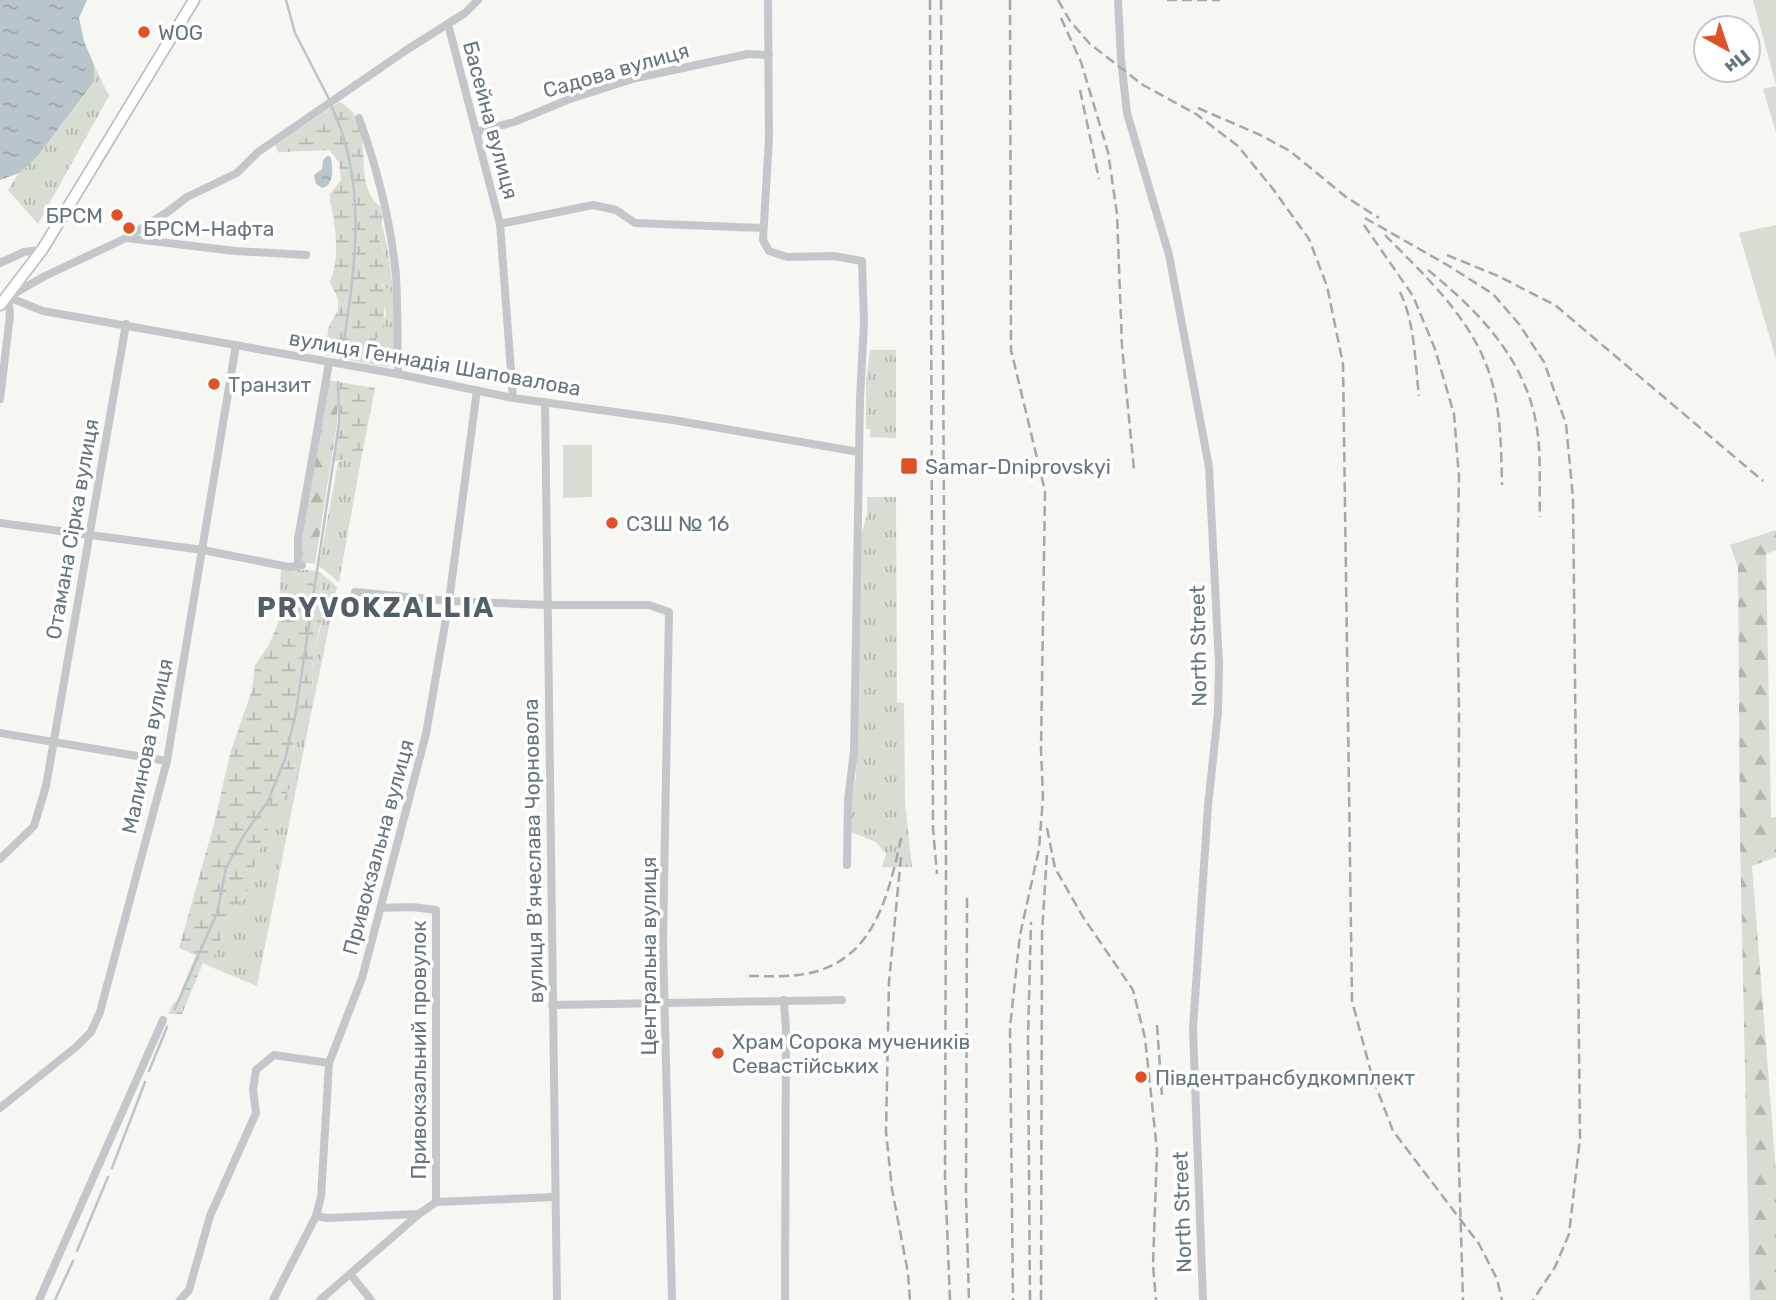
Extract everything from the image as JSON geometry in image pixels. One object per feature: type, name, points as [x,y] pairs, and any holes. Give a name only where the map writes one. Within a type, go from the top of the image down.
[{"type":"main road","points":[[4,301],[42,250],[194,0]]},
{"type":"street","points":[[0,399],[10,315],[4,301],[45,276],[126,238],[187,197],[237,173],[258,152],[448,24],[478,0]]},
{"type":"street","points":[[768,0],[769,138],[762,228],[764,240],[769,251],[787,257],[834,256],[862,261],[864,323],[854,751],[848,800],[848,865]]},
{"type":"street","name":"North Street","points":[[1118,0],[1127,113],[1170,255],[1209,467],[1219,664],[1218,712],[1208,806],[1194,1029],[1203,1300]]},
{"type":"street","name":"Басейна вулиця","points":[[448,24],[500,224],[513,398]]},
{"type":"street","name":"Садова вулиця","points":[[476,132],[514,122],[570,99],[636,78],[748,54],[769,55]]},
{"type":"street","points":[[359,118],[371,152],[391,243],[396,277],[398,374]]},
{"type":"street","name":"Басейна вулиця","points":[[500,224],[593,205],[615,210],[635,223],[762,228]]},
{"type":"street","points":[[126,238],[235,251],[306,255]]},
{"type":"street","points":[[0,263],[24,252],[42,250]]},
{"type":"street","name":"вулиця Геннадія Шаповалова","points":[[4,301],[43,311],[398,374],[513,398],[673,420],[859,452]]},
{"type":"street","name":"Отамана Сірка вулиця","points":[[0,859],[34,826],[46,786],[126,324]]},
{"type":"street","name":"Малинова вулиця","points":[[0,1108],[76,1047],[91,1032],[100,1012],[167,761],[236,345]]},
{"type":"street","points":[[0,523],[203,550],[289,567],[300,566],[298,539],[327,363]]},
{"type":"street","name":"Привокзальна вулиця","points":[[273,1300],[316,1216],[321,1197],[329,1063],[362,978],[426,734],[449,601],[477,390]]},
{"type":"street","name":"вулиця В'ячеслава Чорновола","points":[[545,402],[557,1300]]},
{"type":"street","points":[[355,592],[449,601],[548,606]]},
{"type":"street","name":"Центральна вулиця","points":[[548,606],[649,605],[669,612],[663,943],[671,1300]]},
{"type":"street","points":[[0,733],[167,761]]},
{"type":"street","name":"Привокзальний провулок","points":[[381,908],[412,907],[436,910],[436,1202]]},
{"type":"street","points":[[784,1000],[785,1300]]},
{"type":"street","points":[[552,1005],[842,1000]]},
{"type":"street","points":[[39,1300],[163,1020]]},
{"type":"street","points":[[180,1300],[189,1290],[210,1216],[256,1113],[253,1090],[256,1070],[274,1055],[329,1063]]},
{"type":"street","points":[[320,1300],[436,1202],[555,1197]]},
{"type":"street","points":[[316,1216],[327,1219],[419,1214]]},
{"type":"street","points":[[351,1275],[370,1300]]},
{"type":"green space","points":[[1753,0],[1776,0],[1776,85],[1762,33],[1762,14],[1757,14]]},
{"type":"green space","points":[[94,65],[109,96],[38,224],[8,190],[94,83]]},
{"type":"green space","points":[[1776,86],[1776,132],[1763,89]]},
{"type":"green space","points":[[339,102],[351,111],[362,137],[366,183],[371,196],[380,206],[382,216],[378,232],[388,269],[380,279],[382,286],[391,290],[378,337],[367,346],[338,357],[324,355],[329,326],[338,310],[338,299],[330,282],[335,263],[336,242],[330,194],[341,180],[339,162],[329,150],[282,152],[316,130],[325,118],[327,110]]},
{"type":"green space","points":[[327,110],[325,118],[315,131],[279,153],[275,145]]},
{"type":"green space","points":[[382,225],[392,277],[394,312],[394,365],[388,367],[344,359],[366,347],[386,315],[384,305],[390,292],[380,279],[387,262],[378,232]]},
{"type":"green space","points":[[1776,225],[1776,359],[1739,233]]},
{"type":"green space","points":[[870,350],[896,350],[896,438],[870,437],[870,429],[866,429],[866,382]]},
{"type":"green space","points":[[329,380],[337,382],[337,423],[315,564],[301,562],[301,543]]},
{"type":"green space","points":[[338,382],[375,388],[361,460],[356,464],[347,460],[333,461],[339,423]]},
{"type":"green space","points":[[563,445],[592,445],[592,497],[563,498]]},
{"type":"green space","points":[[347,460],[356,464],[361,460],[339,582],[319,566],[338,462]]},
{"type":"green space","points":[[867,497],[896,497],[897,702],[904,703],[905,803],[912,867],[882,867],[886,854],[876,842],[851,832],[851,805],[856,778],[861,536],[867,514]]},
{"type":"green space","points":[[1776,530],[1776,550],[1766,554],[1771,818],[1776,817],[1776,857],[1752,866],[1776,1172],[1776,1300],[1750,1300],[1740,839],[1738,568],[1730,545]]},
{"type":"green space","points":[[281,569],[310,570],[307,586],[278,623]]},
{"type":"green space","points":[[310,570],[321,573],[322,617],[312,666],[315,695],[310,718],[299,727],[293,738],[295,778],[270,825],[256,859],[251,887],[233,911],[209,966],[203,963],[182,1014],[168,1014],[177,1001],[196,955],[179,948],[214,824],[230,754],[252,690],[255,665],[269,645],[278,623],[307,586]]},
{"type":"green space","points":[[321,573],[337,587],[315,695],[312,675],[322,618]]},
{"type":"green space","points":[[310,718],[257,986],[209,966],[233,911],[251,887],[256,859],[270,825],[295,778],[293,738],[299,727]]},
{"type":"water","points":[[0,0],[87,0],[79,18],[84,41],[94,65],[94,82],[37,157],[19,173],[0,180]]},
{"type":"water","points":[[330,156],[331,160],[332,176],[327,186],[322,188],[316,184],[314,175],[322,169],[323,160]]},
{"type":"waterway","points":[[286,0],[295,33],[329,99]]},
{"type":"waterway","points":[[331,105],[343,136],[355,199],[354,263],[341,360]]},
{"type":"waterway","points":[[175,1009],[217,913],[226,868],[244,835],[268,801],[285,759],[296,712],[339,423],[338,382]]},
{"type":"waterway","points":[[149,1071],[167,1027]]},
{"type":"waterway","points":[[112,1168],[145,1082]]},
{"type":"waterway","points":[[77,1251],[108,1177]]},
{"type":"waterway","points":[[55,1300],[73,1261]]},
{"type":"railway","points":[[930,0],[933,829],[937,874]]},
{"type":"railway","points":[[941,0],[945,1175],[950,1300]]},
{"type":"railway","points":[[1010,0],[1011,350],[1045,491],[1041,749],[1043,797],[1039,849],[1020,935],[1010,1027],[1013,1300]]},
{"type":"railway","points":[[1058,0],[1070,21],[1090,44],[1143,85],[1196,114],[1238,146],[1309,239],[1327,286],[1343,364],[1352,1001],[1372,1076],[1393,1131],[1479,1244],[1497,1279],[1502,1300]]},
{"type":"railway","points":[[1167,0],[1220,0]]},
{"type":"railway","points":[[1061,18],[1081,62],[1108,152],[1117,214],[1122,346],[1134,470]]},
{"type":"railway","points":[[1080,90],[1099,179]]},
{"type":"railway","points":[[1198,108],[1290,151],[1346,197],[1379,218]]},
{"type":"railway","points":[[1365,218],[1493,294],[1519,324],[1544,362],[1566,424],[1573,498],[1580,1138],[1569,1234],[1555,1267],[1533,1300]]},
{"type":"railway","points":[[1364,225],[1413,296],[1435,349],[1454,414],[1459,477],[1458,1134],[1463,1300]]},
{"type":"railway","points":[[1385,235],[1452,307],[1483,357],[1497,404],[1502,485]]},
{"type":"railway","points":[[1447,255],[1498,276],[1555,305],[1763,481]]},
{"type":"railway","points":[[1428,270],[1467,304],[1500,342],[1525,386],[1538,436],[1540,517]]},
{"type":"railway","points":[[1400,292],[1412,330],[1419,396]]},
{"type":"railway","points":[[1047,828],[1055,868],[1083,917],[1133,990],[1145,1038],[1157,1150],[1153,1265],[1156,1300]]},
{"type":"railway","points":[[749,976],[792,976],[824,969],[844,958],[861,943],[883,904],[902,834]]},
{"type":"railway","points":[[1041,1300],[1042,933],[1047,853]]},
{"type":"railway","points":[[901,857],[889,982],[886,1132],[892,1189],[908,1273],[910,1300]]},
{"type":"railway","points":[[967,898],[966,1195],[969,1300]]},
{"type":"railway","points":[[1030,1300],[1028,1039],[1031,922]]},
{"type":"railway","points":[[1157,1025],[1162,1096]]},
{"type":"place","name":"WOG","points":[[144,32]]},
{"type":"place","name":"БРСМ","points":[[117,215]]},
{"type":"place","name":"БРСМ-Нафта","points":[[129,228]]},
{"type":"place","name":"Транзит","points":[[214,384]]},
{"type":"place","name":"Samar-Dniprovskyi","points":[[909,466]]},
{"type":"place","name":"СЗШ № 16","points":[[612,523]]},
{"type":"place","name":"Храм Сорока мучеників Севастійських","points":[[718,1053]]},
{"type":"place","name":"Південтрансбудкомплект","points":[[1141,1077]]},
{"type":"district","name":"PRYVOKZALLIA","points":[[376,607]]}]
